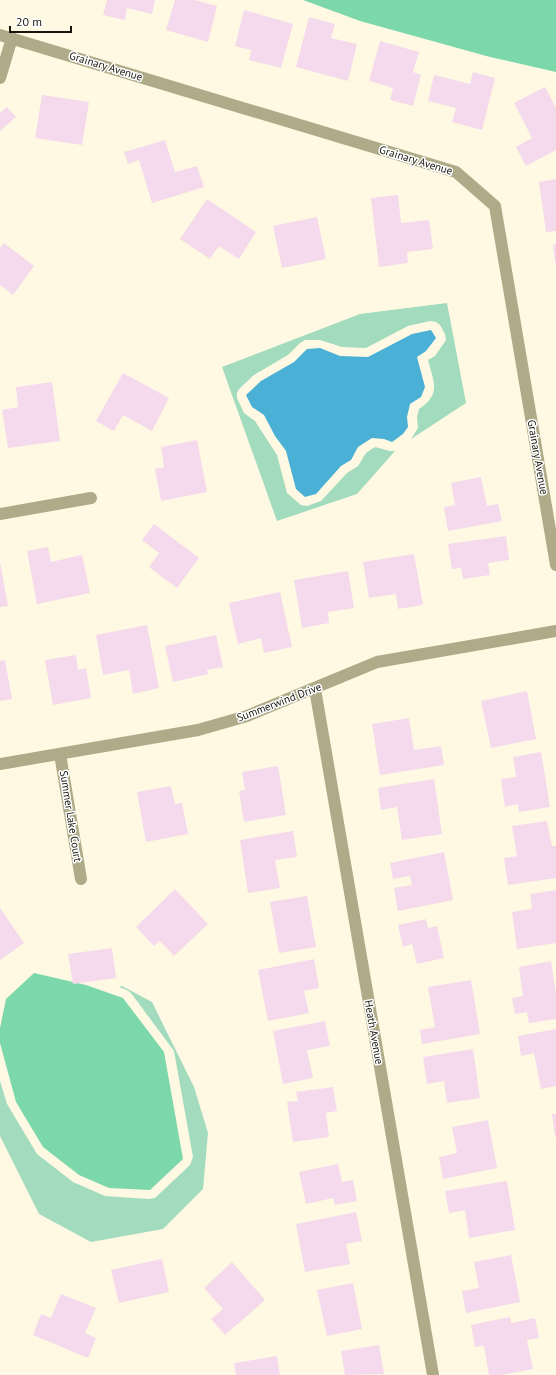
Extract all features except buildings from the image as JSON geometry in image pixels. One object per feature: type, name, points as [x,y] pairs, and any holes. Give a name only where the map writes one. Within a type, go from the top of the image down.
[{"type":"street","name":"Grainary Avenue","points":[[0,35],[456,172],[495,206],[556,565]]},
{"type":"street","points":[[0,78],[12,38]]},
{"type":"street","points":[[0,514],[91,498]]},
{"type":"street","name":"Summerwind Drive","points":[[0,764],[198,730],[246,716],[377,662],[556,631]]},
{"type":"street","name":"Heath Avenue","points":[[315,688],[433,1375]]},
{"type":"street","name":"Summer Lake Court","points":[[60,754],[81,879]]},
{"type":"green space","points":[[303,0],[556,0],[556,72],[490,57],[360,21]]},
{"type":"green space","points":[[447,303],[466,403],[411,439],[418,428],[417,417],[419,409],[426,404],[433,393],[434,382],[428,360],[435,356],[446,340],[445,334],[440,325],[436,322],[430,321],[408,326],[366,348],[342,347],[320,340],[305,340],[288,355],[254,375],[239,389],[237,398],[244,413],[255,421],[277,455],[287,493],[301,505],[307,506],[321,501],[347,473],[358,466],[366,453],[375,447],[395,451],[357,494],[277,521],[222,367],[360,314]]},
{"type":"green space","points":[[34,973],[86,985],[123,998],[164,1052],[183,1159],[150,1190],[109,1188],[79,1175],[43,1147],[16,1102],[0,1043],[0,1028],[6,999]]},
{"type":"green space","points":[[122,986],[152,1002],[194,1087],[208,1133],[203,1189],[163,1229],[91,1242],[39,1214],[0,1136],[0,1081],[7,1104],[37,1154],[73,1182],[105,1196],[149,1199],[155,1198],[190,1165],[193,1157],[174,1051],[131,993],[119,987]]},
{"type":"water","points":[[431,330],[436,338],[426,351],[417,357],[425,387],[421,397],[410,404],[407,417],[408,427],[403,434],[392,442],[384,439],[372,438],[358,447],[351,460],[341,466],[316,494],[305,497],[296,489],[286,451],[275,436],[264,415],[252,407],[246,395],[261,381],[294,362],[307,349],[320,348],[340,356],[368,357],[412,334]]}]
